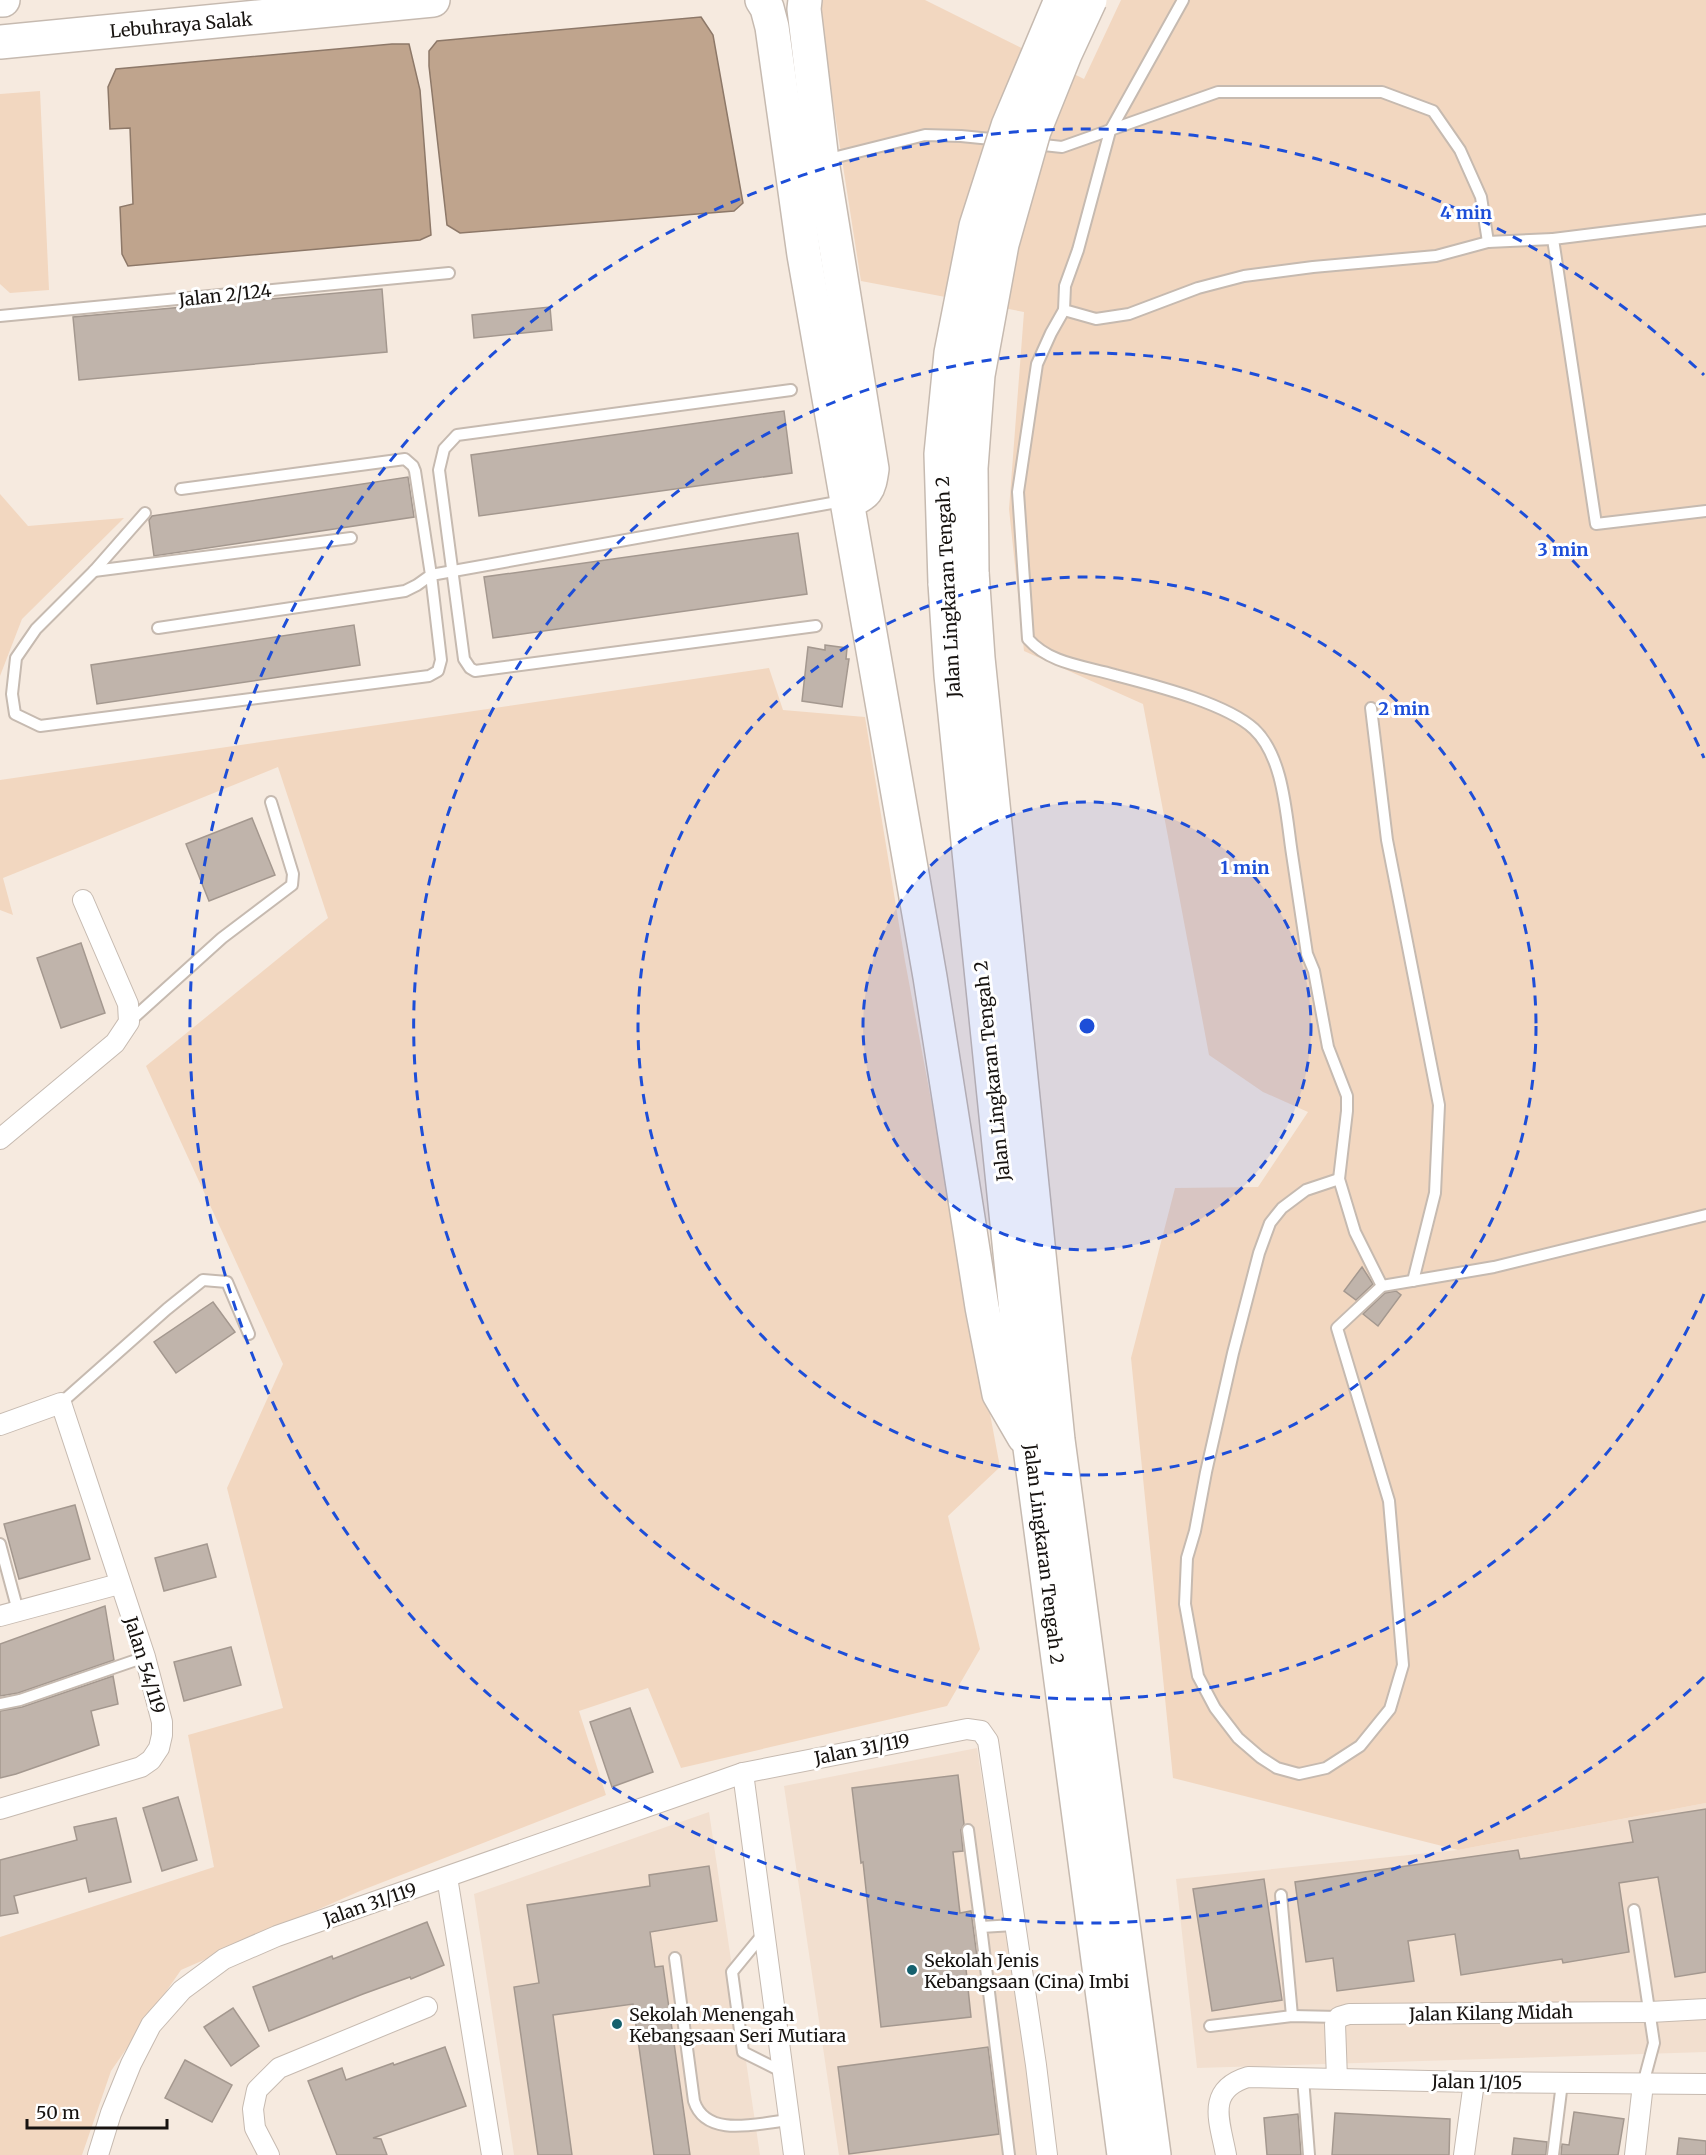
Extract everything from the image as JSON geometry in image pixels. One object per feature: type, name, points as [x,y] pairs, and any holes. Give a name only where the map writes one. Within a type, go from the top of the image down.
[{"type":"highway","name":"Lebuhraya Salak","points":[[0,42],[433,0]]},
{"type":"highway","points":[[762,0],[767,8],[772,27],[804,255],[928,966],[999,1394],[1030,1448]]},
{"type":"highway","points":[[805,0],[804,9],[822,161],[872,469],[870,485],[861,497],[847,501]]},
{"type":"highway","name":"Jalan Lingkaran Tengah 2","points":[[1061,0],[1008,126],[976,226],[953,341],[941,454],[958,577],[978,658],[1058,1440],[1154,2155]]},
{"type":"highway","name":"Jalan Lingkaran Tengah 2","points":[[1089,0],[1034,131],[1002,244],[978,375],[971,468],[958,577],[951,675],[1030,1448],[1124,2155]]},
{"type":"street","points":[[0,1139],[115,1043],[129,1022],[128,1004],[83,900]]},
{"type":"street","points":[[0,1425],[61,1403]]},
{"type":"street","name":"Jalan 54/119","points":[[0,1809],[141,1767],[151,1760],[159,1748],[162,1735],[162,1722],[145,1657],[61,1403]]},
{"type":"street","points":[[9,1614],[119,1584]]},
{"type":"street","name":"Jalan 31/119","points":[[98,2155],[111,2113],[131,2064],[151,2025],[182,1990],[224,1959],[277,1936],[743,1773],[967,1728],[981,1731],[988,1741],[1014,1925]]},
{"type":"street","points":[[743,1773],[794,2155]]},
{"type":"street","points":[[447,1877],[492,2155]]},
{"type":"street","points":[[1014,1925],[1036,2065],[1047,2155]]},
{"type":"street","points":[[269,2155],[255,2128],[253,2109],[256,2090],[279,2068],[427,2007]]},
{"type":"street","name":"Jalan Kilang Midah","points":[[1339,2017],[1349,2014],[1650,2012],[1706,2009]]},
{"type":"street","points":[[1337,2079],[1335,2024],[1339,2017]]},
{"type":"street","name":"Jalan 1/105","points":[[1226,2155],[1217,2106],[1222,2094],[1235,2081],[1248,2077],[1562,2084],[1706,2084]]},
{"type":"street","points":[[1464,2155],[1474,2082]]},
{"type":"street","points":[[1635,2155],[1643,2084]]},
{"type":"lane","points":[[1183,0],[1110,131],[1078,250],[1065,286],[1064,310],[1036,364],[1018,492],[1028,639],[1041,652],[1062,662],[1172,691],[1224,711],[1253,728],[1268,746],[1282,790],[1307,954],[1314,971],[1324,1030],[1347,1096],[1339,1179],[1355,1232],[1382,1286]]},
{"type":"lane","points":[[822,161],[926,135],[961,136],[1062,147],[1218,92],[1382,92],[1433,111],[1460,150],[1480,197],[1488,242]]},
{"type":"lane","points":[[1064,310],[1096,319],[1129,314],[1198,288],[1244,276],[1313,267],[1436,256],[1488,242],[1553,238],[1706,220]]},
{"type":"lane","points":[[1553,238],[1596,525],[1706,511]]},
{"type":"lane","name":"Jalan 2/124","points":[[0,316],[449,273]]},
{"type":"lane","points":[[792,390],[457,435],[444,449],[439,470],[464,659],[474,671],[816,626]]},
{"type":"lane","points":[[146,513],[94,571],[36,629],[16,658],[12,694],[15,714],[40,726],[434,674],[441,666],[431,575],[415,471],[405,459],[181,489]]},
{"type":"lane","points":[[158,628],[405,591],[431,575],[452,570],[847,501]]},
{"type":"lane","points":[[94,571],[351,538]]},
{"type":"lane","points":[[1371,708],[1387,840],[1439,1105],[1435,1193],[1413,1281]]},
{"type":"lane","points":[[129,1022],[222,938],[292,885],[293,874],[272,802]]},
{"type":"lane","points":[[1339,1179],[1306,1190],[1282,1208],[1270,1223],[1259,1253],[1233,1353],[1195,1531],[1187,1558],[1185,1604],[1198,1676],[1215,1708],[1238,1738],[1277,1768],[1299,1774],[1326,1767],[1359,1746],[1390,1709],[1403,1665],[1389,1501],[1337,1328],[1382,1286],[1494,1267],[1706,1215]]},
{"type":"lane","points":[[61,1403],[166,1309],[202,1280],[227,1282],[249,1334]]},
{"type":"lane","points":[[0,1544],[9,1614]]},
{"type":"lane","points":[[0,1704],[20,1700],[145,1657]]},
{"type":"lane","points":[[968,1830],[1009,2155]]},
{"type":"lane","points":[[1281,1895],[1292,2016]]},
{"type":"lane","points":[[1634,1910],[1654,2043],[1643,2084]]},
{"type":"lane","points":[[981,1927],[1014,1925]]},
{"type":"lane","points":[[764,1933],[732,1972],[743,2052],[783,2072]]},
{"type":"lane","points":[[675,1958],[697,2111],[717,2125],[727,2126],[789,2120]]},
{"type":"lane","points":[[1210,2026],[1292,2016],[1339,2017]]},
{"type":"lane","points":[[1303,2078],[1309,2155]]},
{"type":"lane","points":[[1553,2155],[1562,2084]]},
{"type":"shaded area","points":[[817,0],[925,0],[1084,79],[1121,0],[1706,0],[1706,1803],[1458,1850],[1173,1778],[1131,1358],[1175,1188],[1258,1187],[1308,1112],[1263,1092],[1209,1055],[1143,704],[1024,651],[1009,509],[1024,312],[861,281]]},
{"type":"shaded area","points":[[701,17],[713,35],[743,203],[734,211],[460,233],[447,225],[429,66],[429,51],[437,41]]},
{"type":"shaded area","points":[[409,44],[420,90],[431,235],[420,240],[128,266],[122,254],[120,207],[133,204],[130,128],[110,129],[108,87],[116,69]]},
{"type":"shaded area","points":[[40,91],[49,290],[10,293],[0,284],[0,94]]},
{"type":"shaded area","points":[[0,494],[28,526],[124,518],[22,619],[0,676]]},
{"type":"shaded area","points":[[769,668],[783,710],[865,717],[905,961],[1000,1467],[948,1516],[980,1649],[947,1706],[681,1768],[648,1688],[579,1711],[606,1795],[360,1891],[181,1970],[111,2071],[82,2155],[0,2155],[0,1937],[214,1867],[188,1735],[283,1708],[227,1488],[283,1364],[146,1066],[328,918],[278,767],[3,878],[13,915],[0,910],[0,780]]},
{"type":"shaded area","name":"Sekolah Jenis Kebangsaan (Cina) Imbi","points":[[977,1748],[1041,2155],[839,2155],[784,1786]]},
{"type":"shaded area","points":[[1706,1803],[1706,2052],[1197,2068],[1176,1879],[1458,1850]]},
{"type":"shaded area","name":"Sekolah Menengah Kebangsaan Seri Mutiara","points":[[709,1812],[760,2155],[514,2155],[474,1894]]},
{"type":"building","points":[[382,289],[387,352],[79,380],[73,317]]},
{"type":"building","points":[[550,307],[552,330],[474,338],[472,315]]},
{"type":"building","points":[[784,411],[792,473],[479,516],[471,455]]},
{"type":"building","points":[[408,477],[414,517],[154,556],[149,520],[152,516]]},
{"type":"building","points":[[798,533],[807,594],[493,638],[484,577]]},
{"type":"building","points":[[354,625],[360,665],[97,704],[91,665]]},
{"type":"building","points":[[825,645],[847,648],[846,659],[849,659],[842,707],[802,701],[808,647],[825,650]]},
{"type":"building","points":[[252,818],[275,875],[209,901],[186,844]]},
{"type":"building","points":[[81,943],[105,1013],[61,1028],[37,958]]},
{"type":"building","points":[[1362,1267],[1373,1284],[1356,1300],[1344,1291]]},
{"type":"building","points":[[1396,1291],[1401,1295],[1378,1326],[1363,1314],[1385,1293]]},
{"type":"building","points":[[213,1302],[235,1332],[176,1373],[154,1342]]},
{"type":"building","points":[[75,1505],[90,1559],[19,1579],[4,1524]]},
{"type":"building","points":[[207,1544],[216,1577],[164,1591],[155,1558]]},
{"type":"building","points":[[105,1606],[114,1660],[18,1693],[0,1696],[0,1644]]},
{"type":"building","points":[[231,1647],[241,1685],[184,1701],[174,1662]]},
{"type":"building","points":[[113,1676],[118,1704],[91,1711],[99,1745],[0,1778],[0,1711],[22,1707]]},
{"type":"building","points":[[630,1708],[653,1772],[612,1787],[590,1722]]},
{"type":"building","points":[[958,1775],[964,1824],[961,1830],[963,1851],[953,1852],[960,1913],[971,1911],[977,1957],[965,1959],[971,2017],[881,2027],[863,1862],[861,1863],[852,1788]]},
{"type":"building","points":[[178,1797],[197,1860],[162,1871],[143,1808]]},
{"type":"building","points":[[1706,1809],[1706,1972],[1675,1977],[1658,1877],[1619,1883],[1629,1952],[1563,1963],[1562,1959],[1461,1975],[1455,1934],[1408,1941],[1414,1981],[1337,1991],[1333,1958],[1306,1962],[1295,1882],[1518,1850],[1520,1859],[1633,1842],[1629,1821]]},
{"type":"building","points":[[116,1818],[131,1882],[89,1892],[86,1878],[14,1896],[18,1913],[0,1916],[0,1860],[77,1840],[74,1827]]},
{"type":"building","points":[[709,1866],[717,1921],[650,1932],[655,1967],[663,1966],[690,2155],[654,2155],[633,2004],[553,2015],[572,2155],[538,2155],[514,1987],[539,1983],[527,1905],[650,1886],[649,1875]]},
{"type":"building","points":[[1264,1879],[1282,2000],[1212,2011],[1193,1889]]},
{"type":"building","points":[[427,1922],[444,1965],[269,2031],[253,1987]]},
{"type":"building","points":[[233,2008],[259,2046],[231,2066],[204,2027]]},
{"type":"building","points":[[445,2047],[466,2106],[373,2138],[381,2139],[387,2155],[337,2155],[308,2081],[342,2068],[346,2080]]},
{"type":"building","points":[[988,2047],[999,2134],[849,2154],[838,2067]]},
{"type":"building","points":[[185,2060],[232,2085],[212,2122],[165,2098]]},
{"type":"building","points":[[1574,2112],[1624,2119],[1618,2155],[1561,2155],[1562,2144],[1569,2145]]},
{"type":"building","points":[[1335,2113],[1450,2119],[1449,2155],[1332,2155]]},
{"type":"building","points":[[1298,2114],[1301,2155],[1267,2155],[1264,2118]]},
{"type":"building","points":[[1514,2138],[1547,2142],[1546,2155],[1512,2155]]},
{"type":"building","points":[[1679,2138],[1706,2141],[1706,2155],[1677,2155]]},
{"type":"place","name":"Sekolah Jenis Kebangsaan (Cina) Imbi","points":[[912,1970]]},
{"type":"place","name":"Sekolah Menengah Kebangsaan Seri Mutiara","points":[[617,2024]]}]
